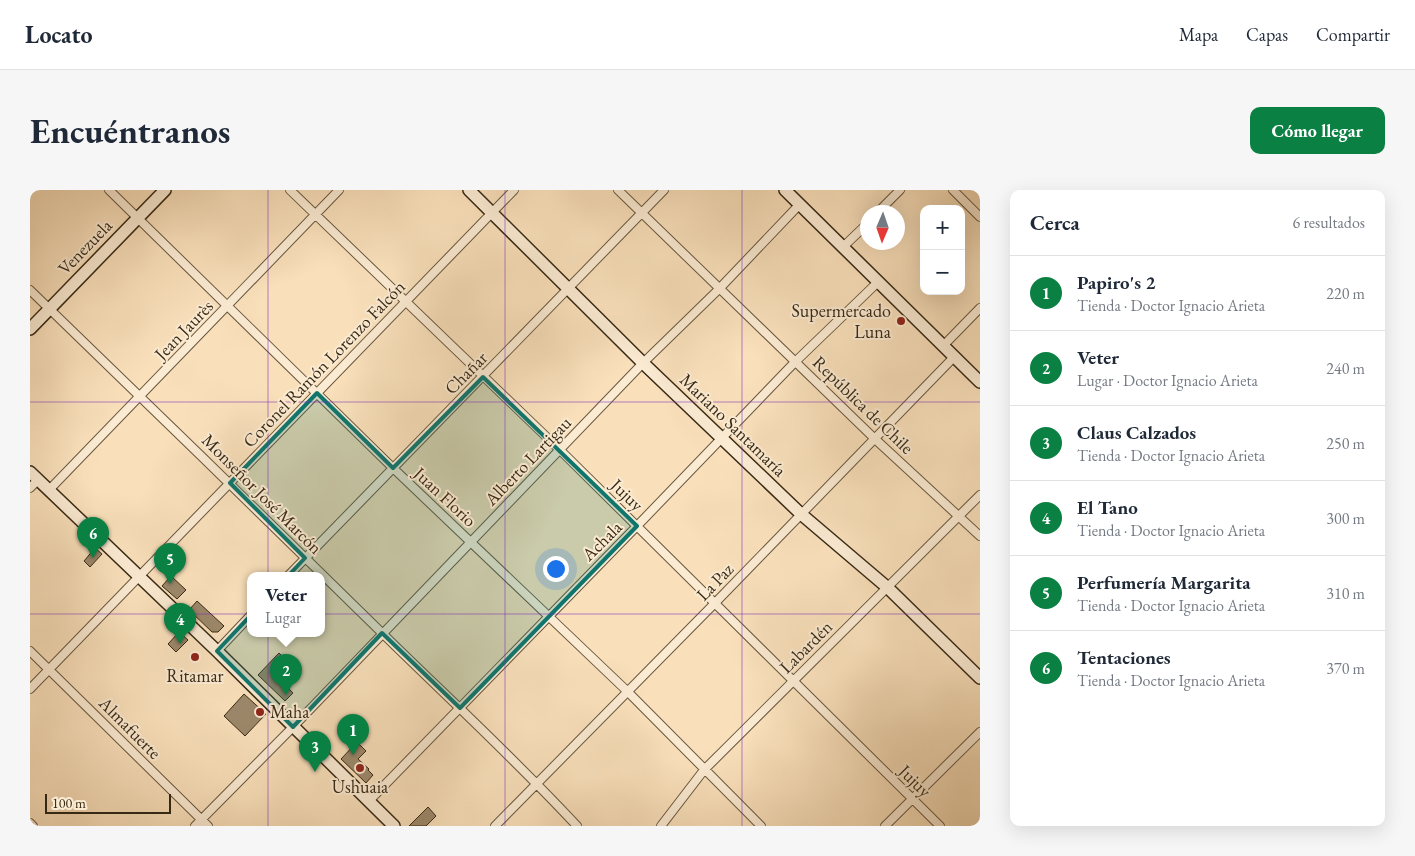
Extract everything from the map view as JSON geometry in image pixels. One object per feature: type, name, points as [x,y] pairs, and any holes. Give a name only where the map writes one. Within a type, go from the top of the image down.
[{"type":"street","name":"Juan Florio","points":[[108,190],[392,468],[627,691],[761,826]]},
{"type":"street","name":"Venezuela","points":[[30,329],[165,190]]},
{"type":"street","name":"Jujuy","points":[[290,190],[560,450],[940,826]]},
{"type":"street","name":"Jean Jaurès","points":[[49,490],[339,190]]},
{"type":"street","name":"Mariano Santamaría","points":[[469,190],[643,363],[801,514],[888,588],[980,678]]},
{"type":"street","name":"Coronel Ramón Lorenzo Falcón","points":[[30,689],[514,190]]},
{"type":"street","name":"República de Chile","points":[[618,190],[875,439],[980,536]]},
{"type":"street","name":"Chañar","points":[[292,572],[664,190]]},
{"type":"street","points":[[785,190],[980,382]]},
{"type":"street","points":[[885,205],[900,190]]},
{"type":"street","points":[[953,190],[980,217]]},
{"type":"street","name":"Alberto Lartigau","points":[[195,826],[294,727],[382,633],[643,363],[800,204]]},
{"type":"street","points":[[843,247],[860,231]]},
{"type":"street","name":"Achala","points":[[369,801],[795,362],[878,282]]},
{"type":"street","name":"Monseñor José Marcón","points":[[30,290],[141,396],[319,572]]},
{"type":"street","points":[[943,346],[980,308]]},
{"type":"street","name":"La Paz","points":[[495,826],[715,603],[954,356]]},
{"type":"street","points":[[33,480],[49,490],[217,651],[394,826]]},
{"type":"street","name":"Labardén","points":[[661,826],[704,770],[980,495]]},
{"type":"street","name":"Monseñor José Marcón","points":[[325,577],[538,784],[577,826]]},
{"type":"street","points":[[217,651],[247,619]]},
{"type":"street","name":"Almafuerte","points":[[30,650],[208,826]]},
{"type":"street","points":[[884,826],[980,732]]},
{"type":"highlighted area","points":[[483,377],[637,526],[460,708],[382,633],[293,727],[217,651],[305,558],[230,483],[317,393],[393,468]]},
{"type":"building","points":[[95,548],[102,554],[90,567],[84,561]]},
{"type":"building","points":[[171,576],[186,590],[177,599],[162,586]]},
{"type":"building","points":[[197,601],[224,626],[218,632],[212,632],[189,610]]},
{"type":"building","points":[[179,632],[188,640],[176,652],[168,644]]},
{"type":"building","points":[[279,653],[296,670],[283,683],[293,693],[285,701],[258,675]]},
{"type":"building","points":[[244,694],[266,714],[245,736],[224,716]]},
{"type":"building","points":[[357,742],[366,751],[358,759],[373,775],[366,783],[341,759]]},
{"type":"building","points":[[428,807],[436,816],[426,826],[409,826]]},
{"type":"place","name":"Supermercado Luna","points":[[901,321]]},
{"type":"place","name":"Tentaciones","points":[[93,558]]},
{"type":"place","name":"Perfumería Margarita","points":[[170,584]]},
{"type":"place","name":"El Tano","points":[[180,644]]},
{"type":"place","name":"Ritamar","points":[[195,657]]},
{"type":"place","name":"Veter","points":[[286,695]]},
{"type":"place","name":"Maha","points":[[260,712]]},
{"type":"place","name":"Papiro's 2","points":[[353,755]]},
{"type":"place","name":"Ushuaia","points":[[360,768]]},
{"type":"place","name":"Claus Calzados","points":[[315,772]]}]
